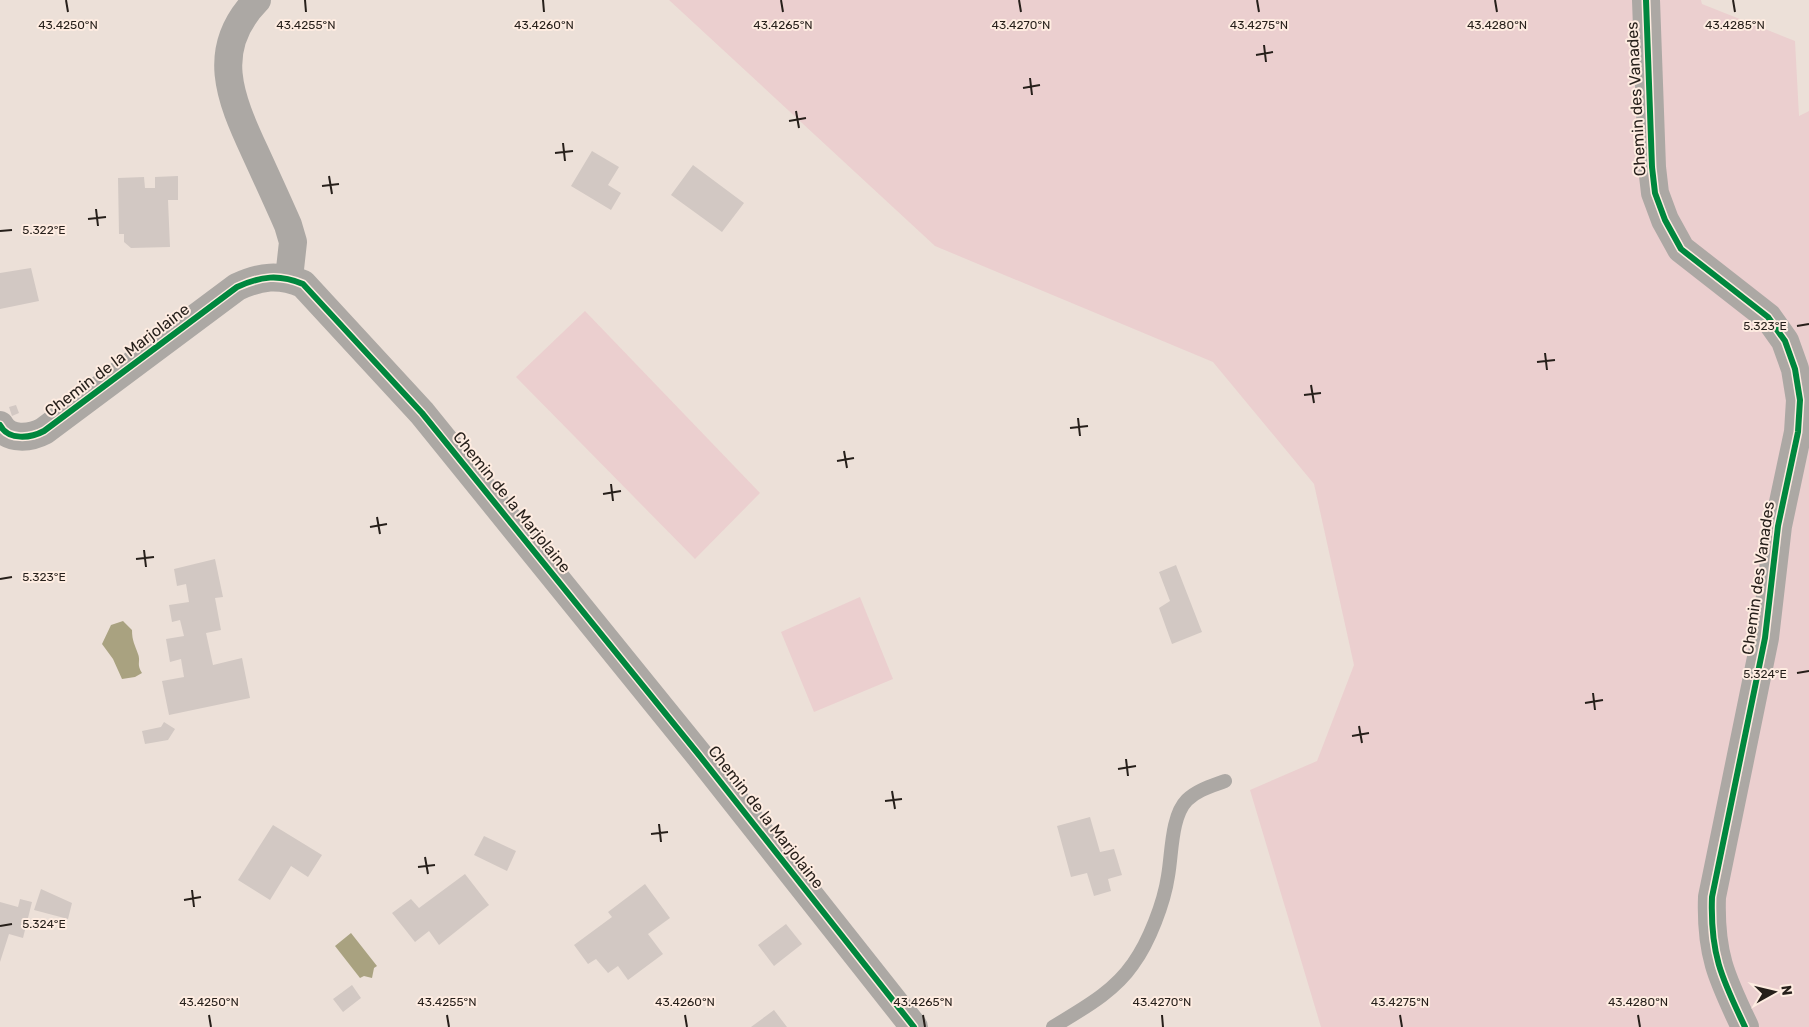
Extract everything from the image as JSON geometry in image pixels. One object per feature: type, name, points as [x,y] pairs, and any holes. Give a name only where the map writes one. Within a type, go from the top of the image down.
[{"type":"street","points":[[257,0],[246,12],[235,33],[228,58],[228,84],[234,108],[288,225],[293,242],[289,278]]},
{"type":"street","name":"Chemin des Vanades","points":[[1646,0],[1652,167],[1655,194],[1665,220],[1681,249],[1768,317],[1785,341],[1795,369],[1800,400],[1798,432],[1778,526],[1765,638],[1712,897],[1711,927],[1715,958],[1726,988],[1745,1027]]},
{"type":"street","name":"Chemin de la Marjolaine","points":[[0,425],[1,428],[16,436],[31,438],[44,431],[237,287],[253,280],[274,276],[289,278],[303,284],[422,413],[699,755],[914,1027]]},
{"type":"lane","points":[[1053,1027],[1108,992],[1134,964],[1154,922],[1168,878],[1172,844],[1179,814],[1187,800],[1200,791],[1225,781]]},
{"type":"shaded area","points":[[669,0],[1701,0],[1702,4],[1795,41],[1799,116],[1809,111],[1809,1027],[1321,1027],[1250,790],[1317,761],[1354,665],[1314,484],[1213,362],[935,246]]},
{"type":"shaded area","points":[[585,311],[760,493],[695,559],[516,377]]},
{"type":"shaded area","points":[[860,597],[893,679],[814,712],[781,632]]},
{"type":"shaded area","points":[[123,621],[132,630],[133,640],[139,657],[139,667],[142,673],[135,677],[122,679],[113,659],[102,644],[111,625]]},
{"type":"shaded area","points":[[351,933],[377,966],[374,968],[372,978],[364,976],[360,978],[335,946]]},
{"type":"building","points":[[592,151],[619,167],[608,185],[621,193],[611,210],[571,186]]},
{"type":"building","points":[[693,165],[744,203],[722,232],[671,195]]},
{"type":"building","points":[[178,176],[178,200],[168,200],[170,247],[131,248],[124,242],[124,234],[119,234],[118,178],[144,177],[145,188],[155,188],[155,177]]},
{"type":"building","points":[[31,268],[39,301],[0,309],[0,273]]},
{"type":"building","points":[[16,405],[19,413],[12,416],[9,407]]},
{"type":"building","points":[[215,559],[223,597],[215,598],[221,630],[206,633],[213,665],[242,658],[250,698],[169,715],[162,681],[184,677],[181,659],[170,662],[166,639],[184,636],[180,620],[172,622],[169,605],[189,602],[186,584],[177,586],[174,569]]},
{"type":"building","points":[[1176,565],[1202,632],[1172,644],[1159,608],[1170,601],[1159,572]]},
{"type":"building","points":[[164,722],[175,729],[168,740],[145,744],[142,731],[161,727]]},
{"type":"building","points":[[1090,817],[1100,852],[1114,849],[1122,875],[1108,879],[1111,891],[1094,896],[1087,873],[1071,877],[1057,826]]},
{"type":"building","points":[[273,825],[322,855],[308,877],[291,866],[270,900],[238,880]]},
{"type":"building","points":[[484,836],[516,851],[507,871],[474,855]]},
{"type":"building","points":[[465,874],[489,905],[439,945],[429,931],[415,942],[392,913],[411,899],[419,908]]},
{"type":"building","points":[[645,884],[670,918],[648,934],[663,954],[628,980],[618,966],[608,973],[596,959],[588,964],[574,945],[612,917],[608,912]]},
{"type":"building","points":[[41,889],[72,903],[68,919],[34,910]]},
{"type":"building","points":[[20,899],[32,902],[23,938],[9,934],[0,962],[0,902],[18,907]]},
{"type":"building","points":[[786,924],[802,944],[774,966],[758,945]]},
{"type":"building","points":[[352,985],[361,998],[343,1012],[333,999]]},
{"type":"building","points":[[774,1010],[787,1027],[751,1027]]},
{"type":"cycle path","points":[[1646,0],[1652,167],[1655,193],[1665,220],[1681,249],[1768,317],[1785,341],[1795,369],[1800,400],[1798,432],[1778,526],[1765,638],[1712,897],[1715,950],[1723,979],[1745,1027]]},
{"type":"cycle path","points":[[0,425],[8,434],[20,437],[44,431],[237,287],[254,280],[270,278],[286,279],[303,284],[422,413],[699,755],[914,1027]]}]
